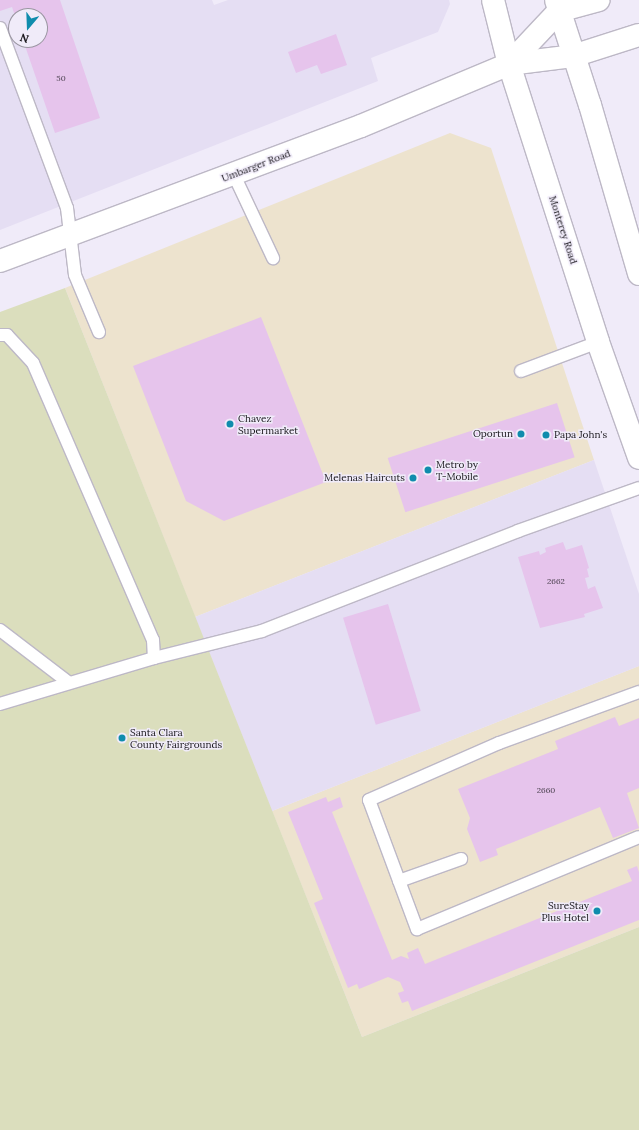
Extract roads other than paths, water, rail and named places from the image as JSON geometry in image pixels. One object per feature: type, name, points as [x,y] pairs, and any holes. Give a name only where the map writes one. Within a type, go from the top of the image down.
[{"type":"street","name":"Monterey Road","points":[[493,0],[510,64],[598,342],[639,458]]},
{"type":"street","points":[[510,64],[557,5],[599,0]]},
{"type":"street","points":[[557,5],[639,274]]},
{"type":"street","points":[[510,64],[573,56],[639,35]]},
{"type":"street","name":"Umbarger Road","points":[[0,261],[234,175],[471,82],[510,64]]},
{"type":"lane","points":[[0,28],[67,208],[75,275],[99,332]]},
{"type":"lane","points":[[234,175],[273,258]]},
{"type":"lane","points":[[0,335],[7,336],[33,363],[153,640],[154,658]]},
{"type":"lane","points":[[521,371],[598,342]]},
{"type":"lane","points":[[0,704],[68,682],[262,630],[518,531],[639,488]]},
{"type":"lane","points":[[0,630],[68,682]]},
{"type":"lane","points":[[639,692],[499,743],[369,800],[417,929],[639,837]]},
{"type":"lane","points":[[399,881],[461,859]]},
{"type":"place","name":"Chavez Supermarket","points":[[230,424]]},
{"type":"place","name":"Oportun","points":[[521,434]]},
{"type":"place","name":"Papa John's","points":[[546,435]]},
{"type":"place","name":"Metro by T-Mobile","points":[[428,470]]},
{"type":"place","name":"Melenas Haircuts","points":[[413,478]]},
{"type":"place","name":"Santa Clara County Fairgrounds","points":[[122,738]]},
{"type":"place","name":"SureStay Plus Hotel","points":[[597,911]]}]
